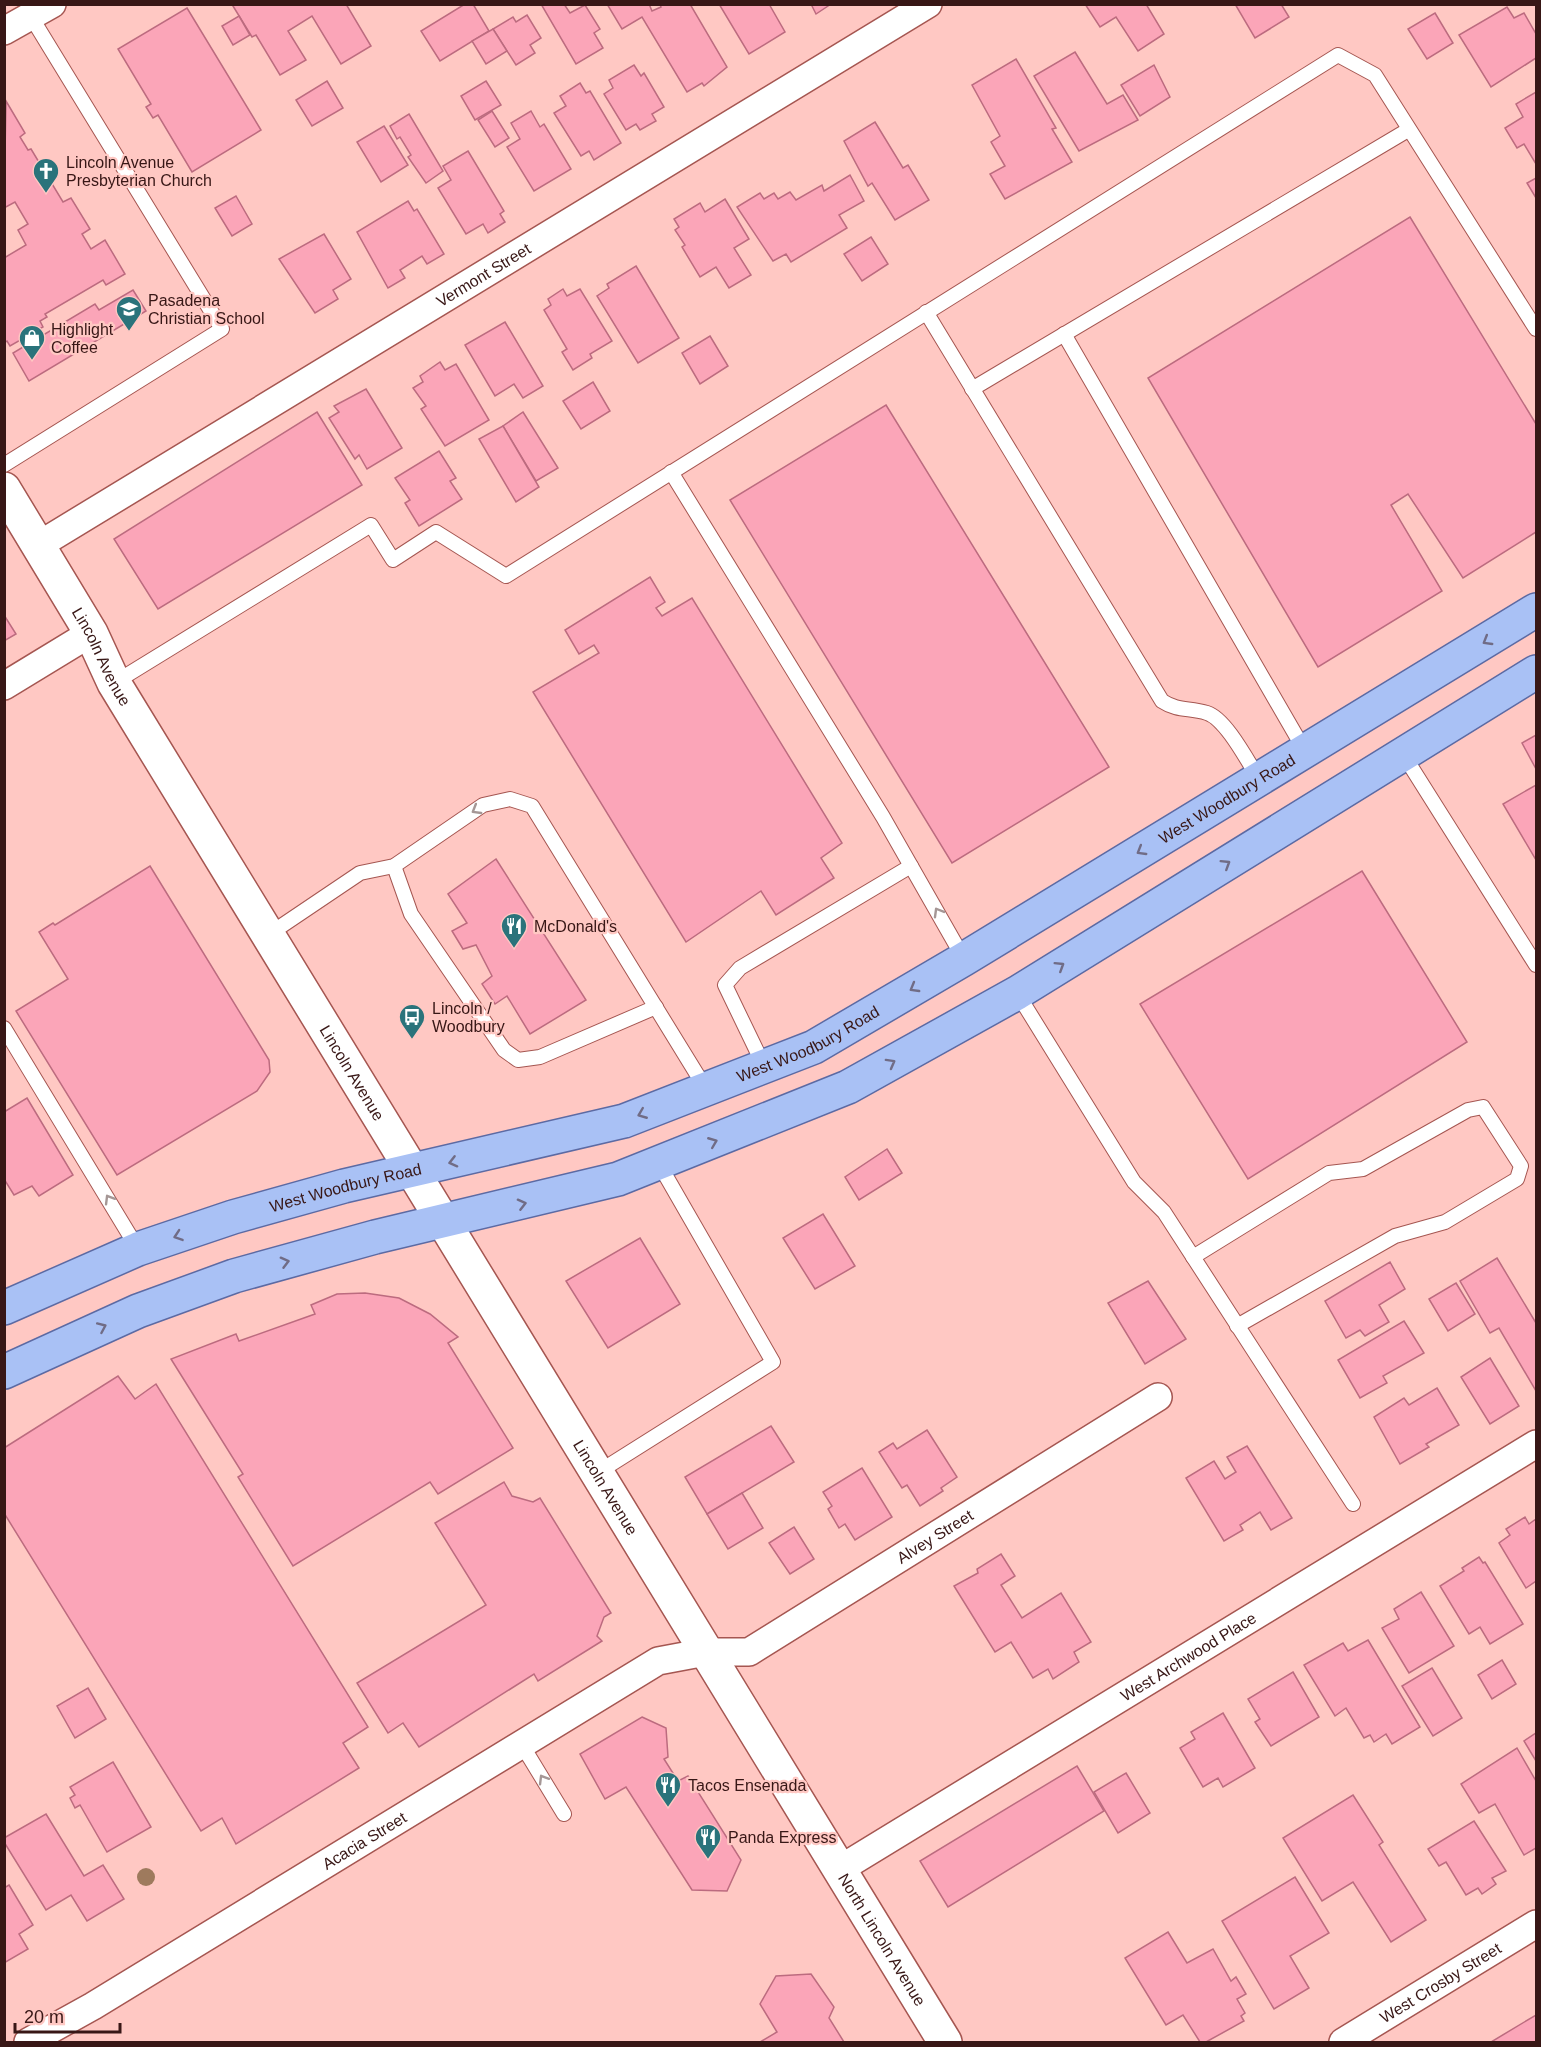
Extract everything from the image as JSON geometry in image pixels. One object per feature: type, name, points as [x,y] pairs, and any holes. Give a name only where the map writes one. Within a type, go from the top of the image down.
[{"type":"main road","name":"Lincoln Avenue","points":[[4,489],[91,633],[114,683],[706,1652]]},
{"type":"main road","name":"West Woodbury Road","points":[[4,1308],[138,1249],[233,1216],[344,1186],[590,1131],[624,1121],[814,1047],[1536,610]]},
{"type":"main road","points":[[4,1372],[138,1311],[234,1276],[375,1237],[444,1223],[618,1179],[848,1087],[1017,993],[1536,672]]},
{"type":"main road","name":"North Lincoln Avenue","points":[[706,1652],[945,2043]]},
{"type":"street","name":"Vermont Street","points":[[39,545],[928,4]]},
{"type":"street","points":[[4,686],[91,633]]},
{"type":"street","name":"Alvey Street","points":[[706,1652],[749,1652],[1158,1398]]},
{"type":"street","name":"West Archwood Place","points":[[840,1869],[1536,1444]]},
{"type":"street","name":"Acacia Street","points":[[28,2043],[86,2011],[658,1661],[706,1652]]},
{"type":"street","name":"West Crosby Street","points":[[1343,2043],[1536,1924]]},
{"type":"lane","points":[[4,465],[222,329],[26,15]]},
{"type":"lane","points":[[114,683],[371,525],[393,560],[436,532],[506,576],[1338,55],[1375,75],[1536,329]]},
{"type":"lane","points":[[972,389],[1408,130]]},
{"type":"lane","points":[[926,312],[1162,701],[1175,709],[1209,713],[1230,733],[1259,779]]},
{"type":"lane","points":[[1064,334],[1305,751]]},
{"type":"lane","points":[[671,472],[911,866],[964,958]]},
{"type":"lane","points":[[1403,754],[1536,965]]},
{"type":"lane","points":[[268,934],[360,873],[394,866],[483,805],[510,800],[532,806],[706,1089]]},
{"type":"lane","points":[[394,866],[411,914],[504,1050],[518,1060],[540,1057],[656,1007]]},
{"type":"lane","points":[[764,1066],[725,985],[740,968],[911,866]]},
{"type":"lane","points":[[1017,993],[1134,1182],[1164,1212],[1353,1504]]},
{"type":"lane","points":[[4,1028],[138,1249]]},
{"type":"lane","points":[[1193,1257],[1329,1173],[1363,1169],[1468,1110],[1483,1107],[1521,1166],[1517,1179],[1445,1222],[1395,1236],[1238,1326]]},
{"type":"lane","points":[[597,1473],[773,1362],[659,1164]]},
{"type":"lane","points":[[522,1744],[564,1814]]},
{"type":"building","points":[[235,4],[346,4],[371,46],[341,64],[312,16],[288,31],[306,60],[280,75],[256,35],[252,37],[233,6]]},
{"type":"building","points":[[465,4],[473,4],[489,31],[440,61],[421,31]]},
{"type":"building","points":[[541,4],[564,4],[570,13],[585,5],[600,29],[594,33],[603,48],[576,64]]},
{"type":"building","points":[[607,4],[649,4],[652,11],[661,7],[660,4],[690,4],[727,67],[704,86],[702,83],[687,92],[642,17],[622,29]]},
{"type":"building","points":[[719,4],[769,4],[785,32],[749,54]]},
{"type":"building","points":[[811,4],[831,4],[816,14]]},
{"type":"building","points":[[1085,4],[1146,4],[1164,34],[1138,51],[1116,17],[1100,27]]},
{"type":"building","points":[[1235,4],[1281,4],[1289,17],[1255,38]]},
{"type":"building","points":[[1507,7],[1514,18],[1524,13],[1536,34],[1536,58],[1491,87],[1459,35]]},
{"type":"building","points":[[187,8],[261,130],[192,172],[158,115],[153,118],[146,107],[151,104],[118,49]]},
{"type":"building","points":[[1435,13],[1453,43],[1427,59],[1408,29]]},
{"type":"building","points":[[527,15],[541,38],[530,45],[535,53],[516,65],[493,29],[513,17],[516,22]]},
{"type":"building","points":[[239,16],[250,35],[233,45],[222,26]]},
{"type":"building","points":[[493,29],[507,51],[486,64],[472,41]]},
{"type":"building","points":[[1075,52],[1107,104],[1123,95],[1138,120],[1079,151],[1034,76]]},
{"type":"building","points":[[1016,59],[1056,128],[1052,129],[1072,162],[1005,199],[990,174],[1005,166],[991,142],[1000,136],[972,85]]},
{"type":"building","points":[[634,65],[641,76],[644,73],[664,107],[652,114],[656,121],[640,130],[636,124],[626,130],[604,94],[613,88],[609,80]]},
{"type":"building","points":[[1154,65],[1170,97],[1140,116],[1121,85]]},
{"type":"building","points":[[327,81],[343,108],[312,126],[296,100]]},
{"type":"building","points":[[486,81],[501,105],[475,120],[461,96]]},
{"type":"building","points":[[580,83],[586,93],[590,91],[621,143],[594,160],[589,151],[581,156],[554,113],[566,106],[560,96]]},
{"type":"building","points":[[1536,92],[1536,164],[1524,144],[1517,148],[1505,128],[1523,117],[1516,104]]},
{"type":"building","points":[[6,101],[25,133],[20,137],[28,150],[31,149],[63,202],[71,198],[90,229],[82,234],[91,249],[105,240],[125,274],[106,285],[103,280],[45,314],[47,317],[40,321],[43,327],[10,346],[7,341],[4,343],[4,258],[26,245],[18,230],[28,224],[15,202],[4,208]]},
{"type":"building","points":[[492,111],[509,138],[495,147],[478,120]]},
{"type":"building","points":[[531,111],[540,127],[544,124],[571,169],[534,191],[507,147],[520,139],[511,123]]},
{"type":"building","points":[[409,114],[443,171],[426,183],[408,157],[411,155],[400,137],[397,139],[390,126]]},
{"type":"building","points":[[875,122],[903,168],[908,165],[929,200],[895,220],[872,183],[868,186],[844,141]]},
{"type":"building","points":[[384,126],[408,165],[381,182],[357,142]]},
{"type":"building","points":[[468,151],[504,211],[500,214],[505,222],[488,233],[483,224],[466,234],[438,188],[451,180],[443,166]]},
{"type":"building","points":[[850,175],[864,201],[839,215],[847,228],[791,262],[786,254],[773,261],[737,207],[760,193],[764,199],[774,193],[778,199],[790,192],[796,200],[822,185],[824,191]]},
{"type":"building","points":[[1536,178],[1536,198],[1527,183]]},
{"type":"building","points":[[236,196],[252,224],[232,236],[215,208]]},
{"type":"building","points":[[725,199],[749,239],[734,248],[751,275],[729,288],[716,267],[700,277],[682,247],[685,245],[675,230],[679,227],[674,219],[700,203],[705,212]]},
{"type":"building","points":[[408,201],[414,211],[417,209],[444,254],[427,264],[422,256],[400,270],[405,278],[388,288],[357,232]]},
{"type":"building","points":[[1410,217],[1536,424],[1536,532],[1463,578],[1408,494],[1391,505],[1442,591],[1318,667],[1148,378]]},
{"type":"building","points":[[324,234],[351,279],[333,290],[338,299],[315,313],[279,259]]},
{"type":"building","points":[[871,237],[888,264],[862,281],[844,254]]},
{"type":"building","points":[[636,266],[679,338],[638,363],[597,296],[609,288],[607,284]]},
{"type":"building","points":[[563,289],[567,296],[580,289],[612,341],[590,354],[592,358],[573,370],[562,352],[567,349],[544,310],[551,305],[548,299]]},
{"type":"building","points":[[133,290],[146,311],[29,381],[13,353],[95,304],[99,310]]},
{"type":"building","points":[[505,322],[543,386],[523,398],[514,384],[495,396],[465,345]]},
{"type":"building","points":[[710,336],[728,366],[700,384],[682,353]]},
{"type":"building","points":[[440,362],[445,370],[456,364],[489,420],[445,446],[421,409],[426,406],[413,388],[423,382],[420,376]]},
{"type":"building","points":[[593,382],[610,411],[581,429],[563,401]]},
{"type":"building","points":[[366,389],[402,448],[367,469],[359,455],[355,459],[329,418],[339,412],[334,406]]},
{"type":"building","points":[[886,405],[1109,767],[952,863],[730,500]]},
{"type":"building","points":[[317,412],[362,485],[158,609],[114,539]]},
{"type":"building","points":[[523,412],[558,468],[536,481],[503,426]]},
{"type":"building","points":[[503,426],[539,487],[516,502],[479,439]]},
{"type":"building","points":[[439,451],[456,478],[450,481],[462,499],[419,526],[405,503],[410,500],[395,478]]},
{"type":"building","points":[[650,577],[665,602],[656,608],[662,616],[692,598],[842,843],[821,858],[834,878],[776,915],[761,891],[686,942],[533,692],[599,653],[594,645],[579,654],[565,630]]},
{"type":"building","points":[[4,615],[16,634],[4,641]]},
{"type":"building","points":[[1536,735],[1536,769],[1522,743]]},
{"type":"building","points":[[1536,785],[1536,860],[1503,804]]},
{"type":"building","points":[[496,859],[586,1000],[530,1034],[507,996],[495,1004],[482,984],[492,976],[476,945],[463,949],[452,931],[467,923],[448,894]]},
{"type":"building","points":[[150,866],[269,1060],[270,1072],[257,1091],[117,1175],[16,1011],[68,979],[39,932],[53,923],[55,925]]},
{"type":"building","points":[[1362,871],[1467,1042],[1248,1179],[1140,1004]]},
{"type":"building","points":[[27,1098],[73,1175],[39,1196],[32,1186],[14,1195],[4,1179],[4,1112]]},
{"type":"building","points":[[887,1149],[902,1173],[859,1200],[845,1177]]},
{"type":"building","points":[[823,1214],[855,1266],[815,1289],[783,1238]]},
{"type":"building","points":[[640,1238],[680,1304],[608,1348],[566,1281]]},
{"type":"building","points":[[1497,1258],[1536,1323],[1536,1391],[1499,1328],[1490,1333],[1460,1281]]},
{"type":"building","points":[[1390,1262],[1405,1289],[1379,1305],[1389,1322],[1365,1336],[1360,1330],[1346,1338],[1325,1301]]},
{"type":"building","points":[[1148,1281],[1186,1339],[1145,1364],[1108,1303]]},
{"type":"building","points":[[1456,1283],[1475,1314],[1448,1331],[1429,1299]]},
{"type":"building","points":[[365,1293],[399,1298],[430,1314],[458,1337],[448,1343],[513,1448],[438,1494],[430,1482],[293,1566],[238,1477],[243,1474],[171,1359],[236,1334],[239,1341],[315,1314],[311,1305],[337,1294]]},
{"type":"building","points":[[1404,1321],[1424,1353],[1383,1376],[1387,1383],[1360,1398],[1338,1360]]},
{"type":"building","points":[[1490,1358],[1519,1406],[1490,1424],[1461,1377]]},
{"type":"building","points":[[118,1376],[135,1399],[156,1384],[368,1727],[343,1743],[359,1768],[236,1844],[222,1818],[201,1831],[4,1513],[4,1448]]},
{"type":"building","points":[[1437,1388],[1459,1425],[1426,1444],[1429,1447],[1400,1464],[1374,1417],[1404,1398],[1409,1405]]},
{"type":"building","points":[[771,1426],[794,1462],[707,1514],[685,1477]]},
{"type":"building","points":[[927,1430],[957,1477],[941,1488],[943,1491],[920,1506],[907,1485],[902,1488],[879,1452],[893,1443],[897,1449]]},
{"type":"building","points":[[1247,1446],[1292,1518],[1271,1530],[1260,1512],[1240,1525],[1243,1530],[1224,1541],[1186,1478],[1214,1461],[1225,1479],[1236,1472],[1227,1457]]},
{"type":"building","points":[[862,1468],[892,1517],[855,1540],[845,1524],[839,1528],[828,1509],[832,1506],[823,1492]]},
{"type":"building","points":[[504,1482],[512,1496],[533,1502],[540,1498],[611,1613],[604,1617],[597,1636],[602,1641],[538,1681],[534,1674],[419,1747],[403,1723],[388,1733],[357,1683],[486,1605],[435,1523]]},
{"type":"building","points":[[742,1493],[763,1528],[728,1549],[707,1514]]},
{"type":"building","points":[[1525,1517],[1529,1524],[1536,1519],[1536,1581],[1526,1588],[1499,1543],[1510,1535],[1506,1529]]},
{"type":"building","points":[[794,1527],[814,1559],[790,1574],[769,1543]]},
{"type":"building","points":[[1001,1554],[1015,1576],[1001,1585],[1022,1618],[1061,1593],[1091,1642],[1074,1652],[1079,1662],[1053,1679],[1048,1669],[1033,1678],[1011,1642],[995,1652],[954,1586],[978,1573],[977,1569]]},
{"type":"building","points":[[1479,1557],[1483,1563],[1485,1562],[1523,1624],[1490,1644],[1480,1627],[1469,1634],[1440,1586],[1464,1571],[1462,1568]]},
{"type":"building","points":[[1421,1592],[1454,1646],[1409,1673],[1382,1628],[1399,1619],[1394,1609]]},
{"type":"building","points":[[1368,1640],[1420,1727],[1392,1744],[1386,1734],[1374,1742],[1370,1735],[1364,1738],[1346,1708],[1335,1716],[1304,1665],[1343,1643],[1348,1651]]},
{"type":"building","points":[[1502,1660],[1516,1684],[1492,1699],[1478,1675]]},
{"type":"building","points":[[1432,1668],[1462,1718],[1433,1736],[1402,1686]]},
{"type":"building","points":[[1293,1672],[1319,1717],[1271,1746],[1255,1722],[1260,1719],[1248,1699]]},
{"type":"building","points":[[88,1688],[106,1719],[75,1738],[57,1706]]},
{"type":"building","points":[[1223,1713],[1255,1768],[1223,1787],[1218,1778],[1203,1787],[1180,1748],[1195,1739],[1191,1732]]},
{"type":"building","points":[[642,1717],[666,1728],[668,1757],[664,1759],[678,1781],[688,1776],[741,1860],[727,1891],[692,1890],[626,1787],[605,1799],[580,1754]]},
{"type":"building","points":[[1536,1733],[1536,1761],[1524,1741]]},
{"type":"building","points":[[1517,1748],[1536,1781],[1536,1848],[1524,1855],[1495,1804],[1479,1813],[1461,1784]]},
{"type":"building","points":[[113,1762],[151,1827],[107,1852],[80,1805],[75,1808],[70,1798],[75,1795],[70,1787]]},
{"type":"building","points":[[1077,1766],[1104,1811],[948,1907],[920,1861]]},
{"type":"building","points":[[1126,1773],[1150,1813],[1118,1833],[1094,1792]]},
{"type":"building","points":[[1353,1795],[1383,1842],[1379,1845],[1426,1920],[1391,1942],[1353,1882],[1322,1901],[1283,1838]]},
{"type":"building","points":[[46,1814],[84,1876],[103,1865],[124,1899],[87,1921],[71,1895],[46,1910],[4,1842],[4,1838]]},
{"type":"building","points":[[1474,1821],[1506,1871],[1492,1878],[1496,1884],[1482,1894],[1478,1888],[1466,1895],[1446,1862],[1439,1866],[1428,1849]]},
{"type":"building","points":[[1295,1877],[1329,1933],[1290,1956],[1309,1988],[1274,2009],[1222,1921]]},
{"type":"building","points":[[9,1885],[33,1925],[19,1934],[28,1949],[4,1963],[4,1888]]},
{"type":"building","points":[[1168,1932],[1187,1963],[1213,1949],[1231,1981],[1236,1977],[1246,1994],[1237,1999],[1245,2013],[1241,2016],[1244,2021],[1206,2042],[1200,2042],[1183,2015],[1166,2025],[1125,1958]]},
{"type":"building","points":[[811,1974],[834,2007],[829,2018],[844,2042],[760,2042],[777,2032],[760,2004],[776,1976]]},
{"type":"building","points":[[1536,2015],[1536,2042],[1491,2042]]},
{"type":"place","name":"Lincoln Avenue Presbyterian Church","points":[[46,194]]},
{"type":"place","name":"Pasadena Christian School","points":[[129,332]]},
{"type":"place","name":"Highlight Coffee","points":[[32,361]]},
{"type":"place","name":"McDonald's","points":[[514,949]]},
{"type":"place","name":"Lincoln / Woodbury","points":[[412,1040]]},
{"type":"place","name":"Tacos Ensenada","points":[[668,1808]]},
{"type":"place","name":"Panda Express","points":[[708,1860]]}]
